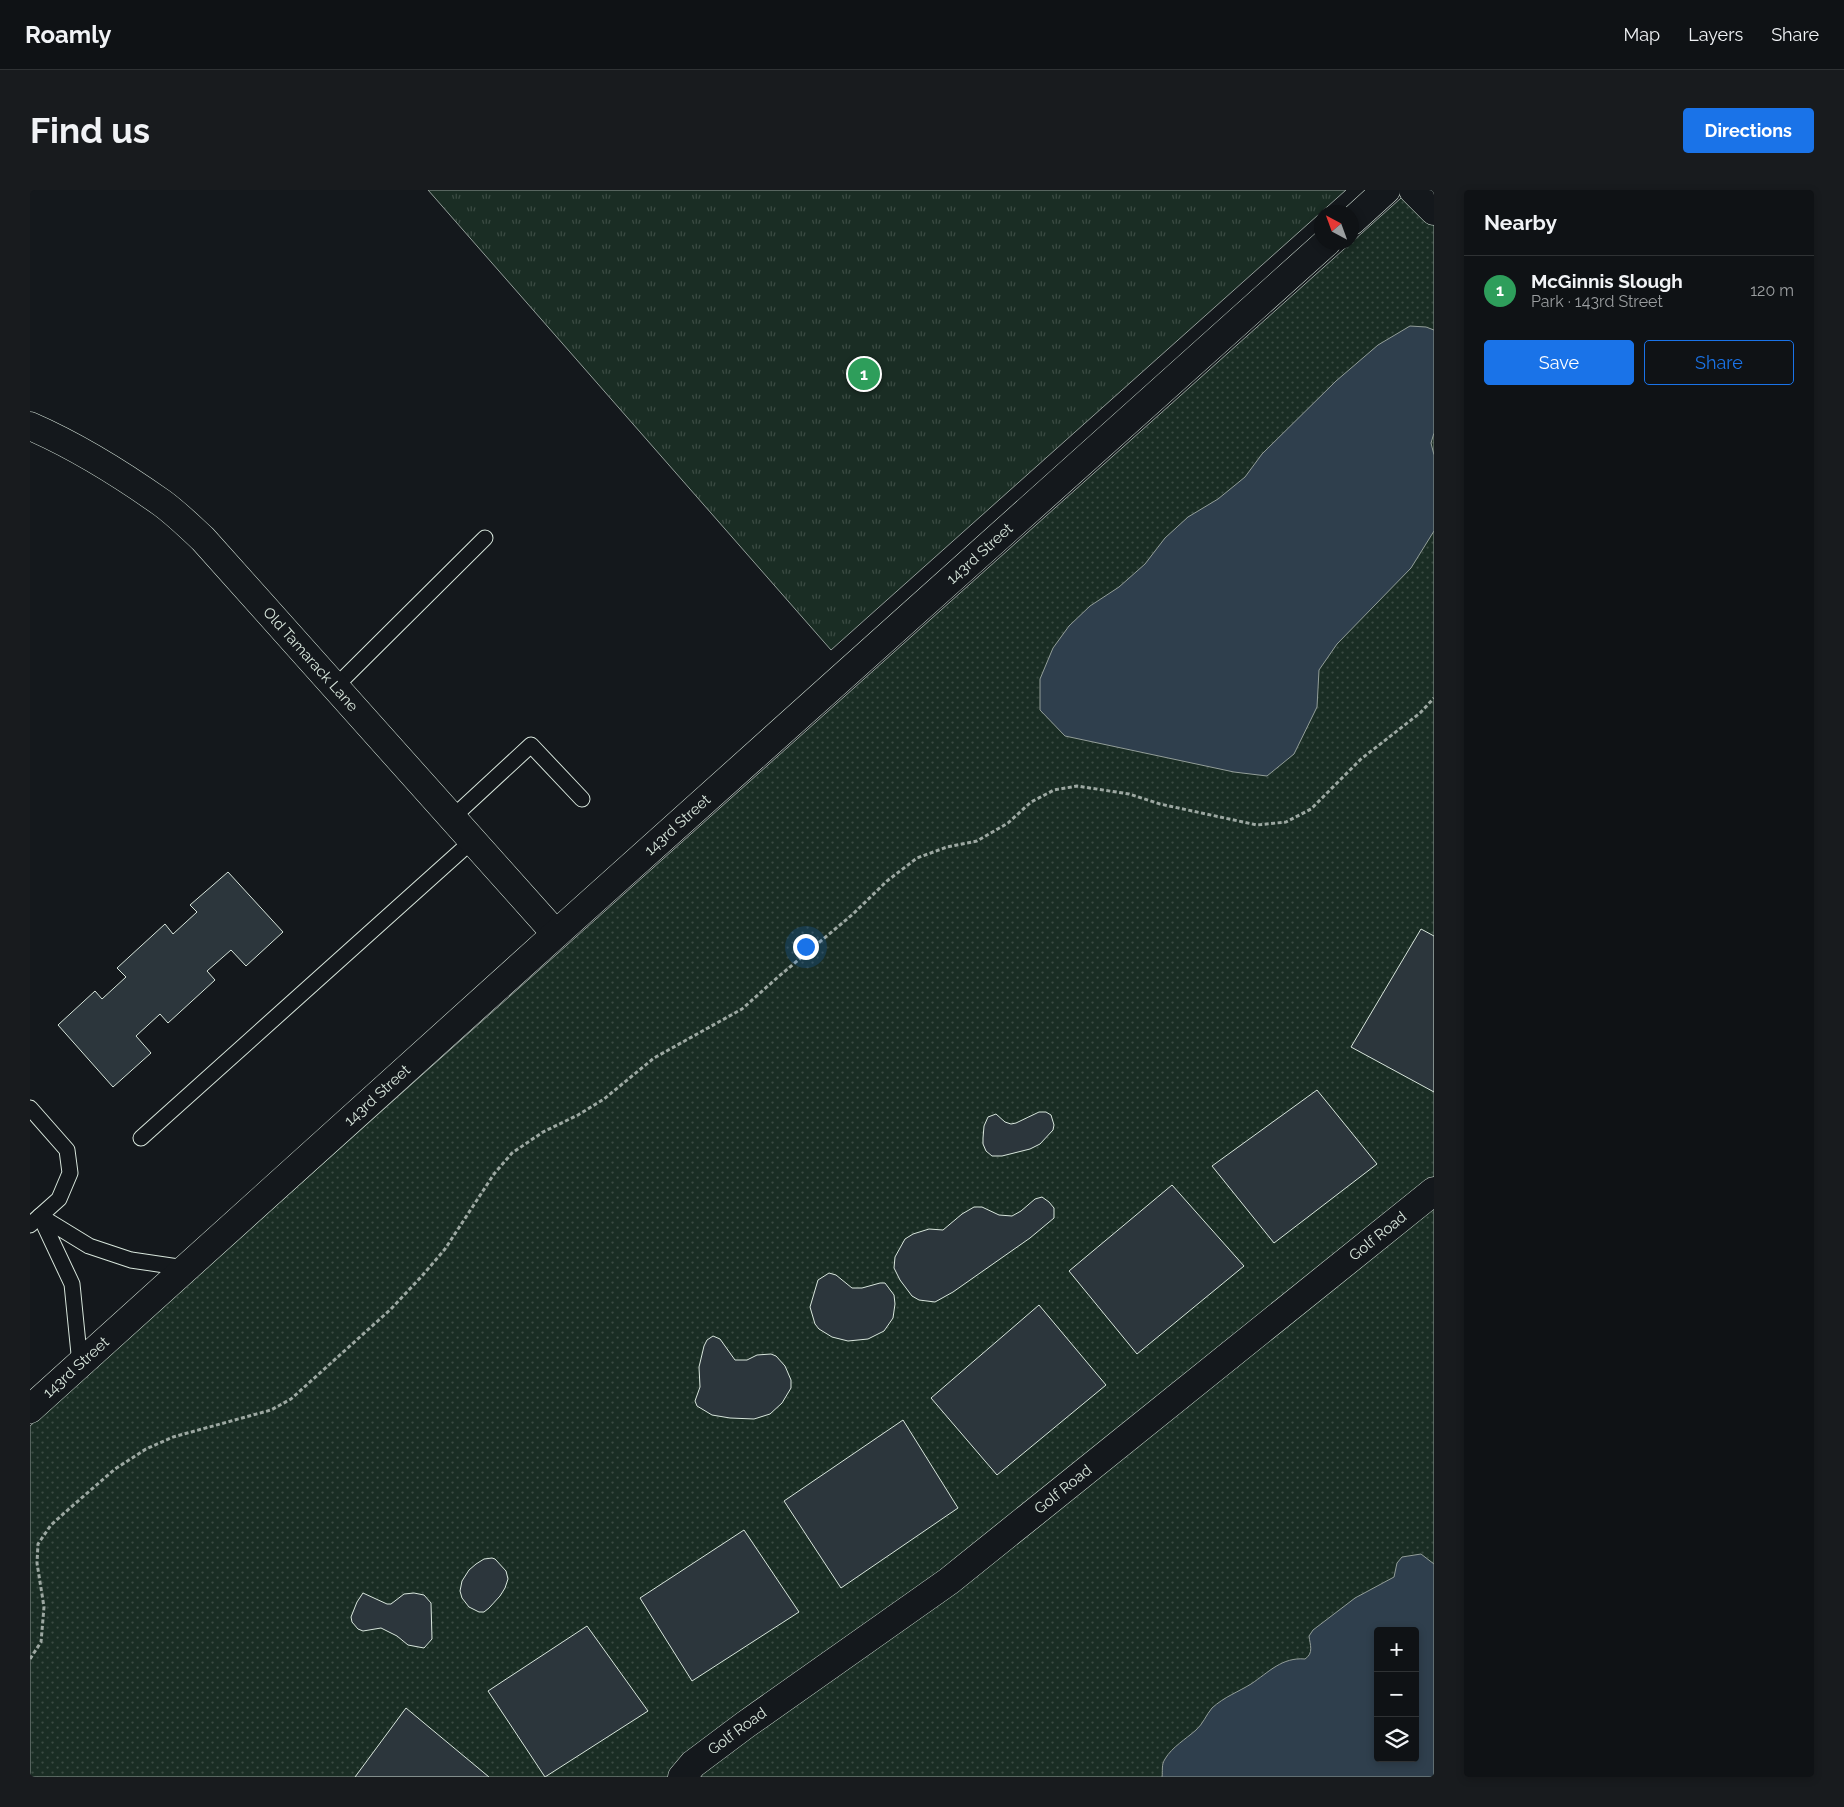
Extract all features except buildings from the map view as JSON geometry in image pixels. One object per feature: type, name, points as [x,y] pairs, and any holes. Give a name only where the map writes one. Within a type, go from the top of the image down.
[{"type":"main road","points":[[1359,215],[1386,190]]},
{"type":"main road","points":[[1414,190],[1434,211]]},
{"type":"main road","name":"143rd Street","points":[[30,1409],[1318,250]]},
{"type":"main road","name":"Old Tamarack Lane","points":[[41,431],[108,467],[164,504],[203,539],[556,934]]},
{"type":"main road","name":"Golf Road","points":[[682,1777],[693,1764],[745,1724],[949,1581],[1434,1191]]},
{"type":"lane","points":[[335,686],[485,538]]},
{"type":"lane","points":[[452,818],[531,745],[582,799]]},
{"type":"lane","points":[[141,1138],[472,841]]},
{"type":"lane","points":[[30,1108],[67,1150],[70,1173],[59,1199],[35,1221]]},
{"type":"lane","points":[[35,1221],[89,1246],[131,1260],[185,1268]]},
{"type":"lane","points":[[35,1221],[72,1284],[80,1364]]},
{"type":"path","points":[[30,1659],[41,1642],[44,1607],[37,1563],[38,1544],[51,1525],[115,1469],[146,1449],[173,1437],[271,1410],[291,1399],[391,1309],[422,1276],[445,1249],[494,1174],[512,1153],[543,1132],[578,1115],[604,1099],[654,1058],[742,1009],[854,914],[887,881],[917,858],[947,847],[977,841],[1008,823],[1031,802],[1054,790],[1077,786],[1129,794],[1160,804],[1257,825],[1286,822],[1311,808],[1361,759],[1420,713],[1434,698]]},
{"type":"green space","points":[[428,190],[1346,190],[1329,205],[1314,205],[1314,219],[831,650]]},
{"type":"green space","points":[[1410,190],[1434,190],[1434,1777],[30,1777],[30,1426],[1343,250],[1359,250],[1359,236]]},
{"type":"water","points":[[1410,326],[1426,327],[1434,330],[1434,433],[1431,443],[1434,455],[1434,531],[1411,568],[1337,644],[1319,670],[1317,707],[1294,754],[1267,776],[1234,772],[1065,736],[1040,710],[1040,679],[1053,648],[1069,626],[1090,606],[1119,587],[1145,564],[1165,538],[1188,517],[1218,499],[1245,477],[1262,454],[1336,381],[1378,345]]},
{"type":"water","points":[[1421,1554],[1434,1564],[1434,1777],[1162,1777],[1165,1759],[1175,1747],[1198,1728],[1212,1708],[1276,1666],[1289,1660],[1305,1659],[1308,1657],[1311,1646],[1309,1636],[1313,1630],[1355,1598],[1394,1577],[1397,1563],[1402,1557]]},
{"type":"place","name":"McGinnis Slough","points":[[864,374]]}]
